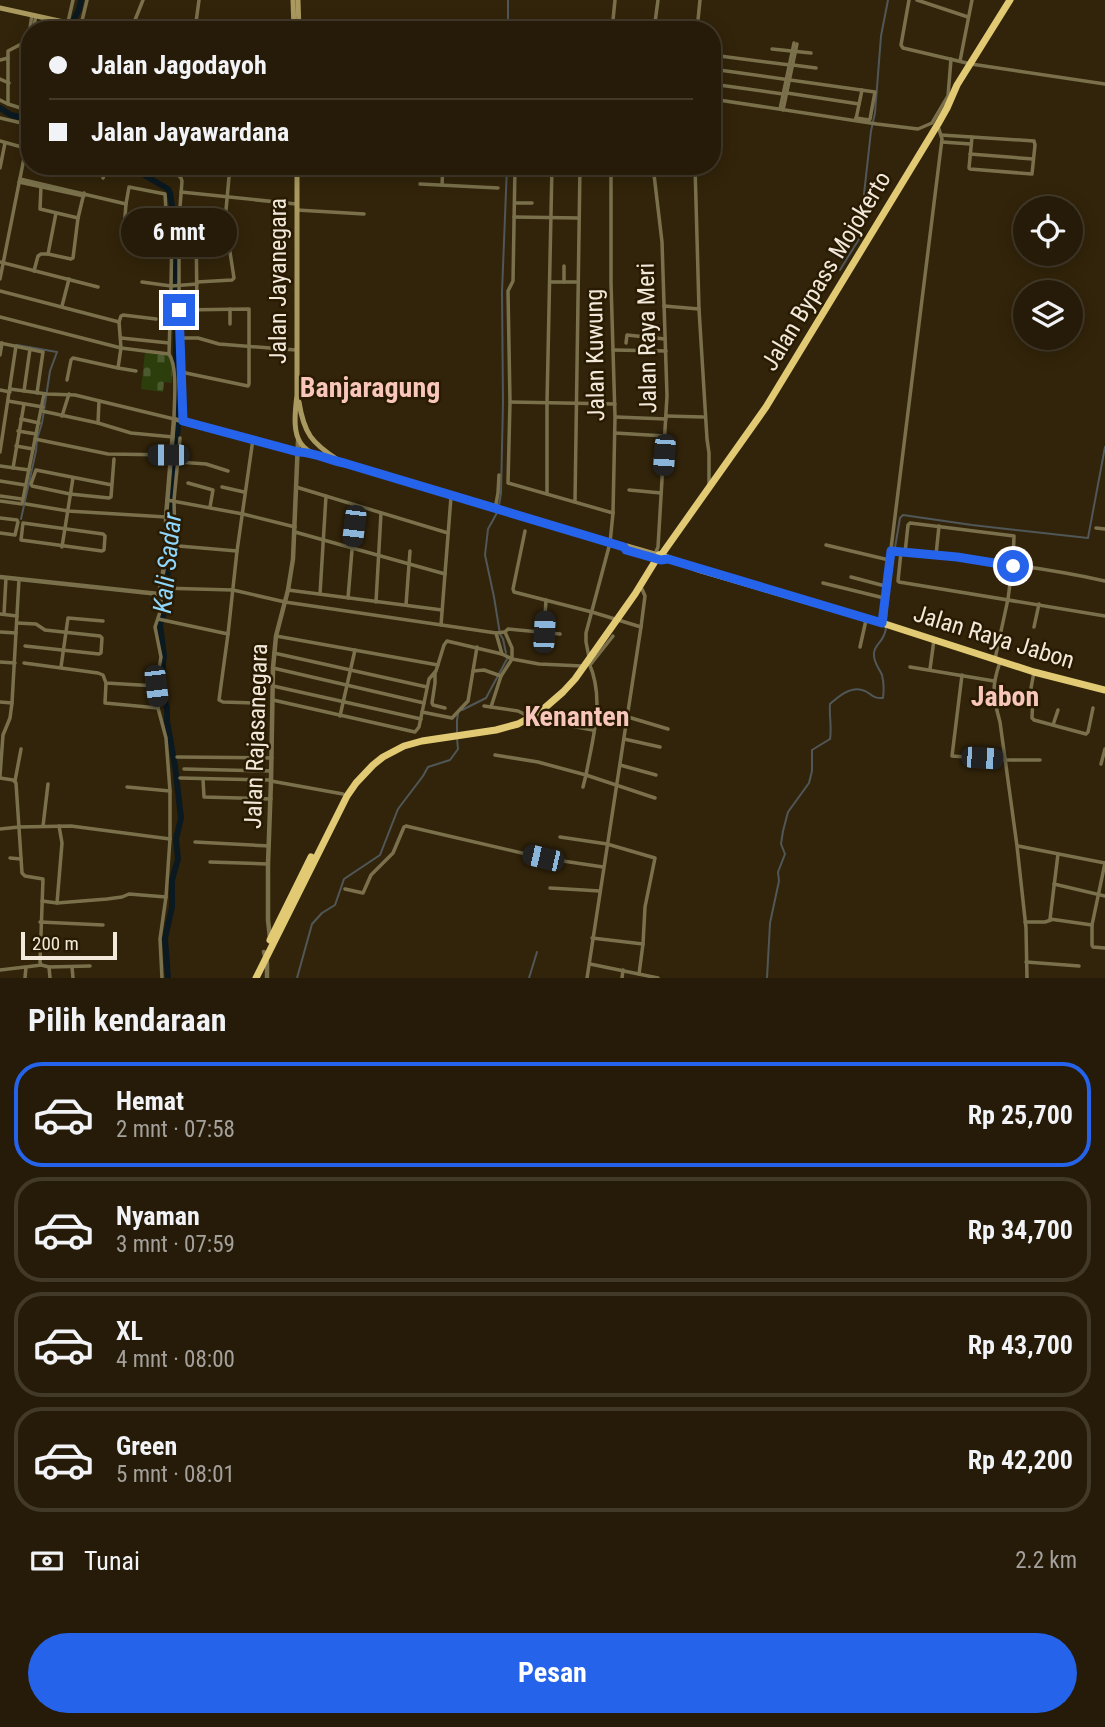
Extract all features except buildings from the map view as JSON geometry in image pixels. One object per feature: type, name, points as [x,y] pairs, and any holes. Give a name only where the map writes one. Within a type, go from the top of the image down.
[{"type":"highway","name":"Jalan Bypass Mojokerto","points":[[271,943],[343,794],[361,770],[380,754],[412,739],[465,733],[528,717],[563,692],[588,663],[766,407],[1010,0]]},
{"type":"highway","name":"Jalan Raya Jabon","points":[[661,557],[866,618],[1034,672],[1105,690]]},
{"type":"highway","name":"Jalan Bypass Mojokerto","points":[[253,978],[356,783],[373,765],[396,750],[451,735]]},
{"type":"main road","points":[[296,0],[296,21]]},
{"type":"main road","points":[[0,8],[59,21]]},
{"type":"main road","name":"Jalan Jayanegara","points":[[297,175],[297,350],[300,412],[317,446],[344,463]]},
{"type":"main road","name":"Jalan Jayanegara","points":[[298,395],[298,441],[316,456],[624,547],[626,550],[661,557]]},
{"type":"main road","points":[[296,430],[300,426],[306,427]]},
{"type":"main road","points":[[316,456],[321,449]]},
{"type":"street","points":[[69,21],[73,0]]},
{"type":"street","points":[[82,21],[87,0]]},
{"type":"street","points":[[135,21],[143,0]]},
{"type":"street","points":[[196,21],[199,0]]},
{"type":"street","points":[[613,21],[615,0]]},
{"type":"street","points":[[655,21],[658,0]]},
{"type":"street","points":[[698,21],[699,0]]},
{"type":"street","points":[[909,0],[902,47],[971,64],[1105,84]]},
{"type":"street","points":[[917,0],[968,17]]},
{"type":"street","points":[[960,61],[972,0]]},
{"type":"street","points":[[34,16],[34,21]]},
{"type":"street","points":[[33,21],[34,16]]},
{"type":"street","points":[[782,109],[796,44]]},
{"type":"street","points":[[8,104],[8,58],[10,50],[21,45]]},
{"type":"street","points":[[772,49],[811,53]]},
{"type":"street","points":[[721,56],[816,68]]},
{"type":"street","points":[[0,60],[8,58]]},
{"type":"street","points":[[948,96],[951,59]]},
{"type":"street","points":[[721,70],[875,92],[869,120],[721,100]]},
{"type":"street","points":[[0,79],[9,83]]},
{"type":"street","points":[[721,85],[859,104]]},
{"type":"street","points":[[856,119],[916,129],[927,126],[932,123],[957,85]]},
{"type":"street","points":[[856,119],[862,90]]},
{"type":"street","points":[[0,100],[21,109]]},
{"type":"street","points":[[0,118],[21,124]]},
{"type":"street","points":[[938,124],[942,142],[897,552],[898,581],[1105,615]]},
{"type":"street","points":[[941,135],[972,137],[1032,141],[1035,145],[1030,175],[971,170],[972,137]]},
{"type":"street","points":[[0,169],[2,142],[21,147]]},
{"type":"street","points":[[942,142],[971,144]]},
{"type":"street","points":[[970,154],[1033,159]]},
{"type":"street","points":[[0,279],[21,174]]},
{"type":"street","points":[[178,420],[169,343],[175,285],[175,237],[182,179],[179,175]]},
{"type":"street","points":[[142,282],[175,285],[232,280],[225,221],[229,175]]},
{"type":"street","points":[[442,185],[443,175]]},
{"type":"street","points":[[498,510],[510,402],[508,291],[513,281],[515,175]]},
{"type":"street","points":[[547,494],[552,175]]},
{"type":"street","points":[[575,502],[580,175]]},
{"type":"street","name":"Jalan Kuwung","points":[[583,788],[598,693],[588,663],[586,636],[610,543],[613,513],[615,404],[611,175]]},
{"type":"street","name":"Jalan Raya Meri","points":[[654,175],[662,242],[667,396],[661,493],[661,557]]},
{"type":"street","points":[[695,175],[709,490]]},
{"type":"street","points":[[20,180],[126,204]]},
{"type":"street","points":[[421,184],[498,188]]},
{"type":"street","points":[[41,185],[40,209],[78,218]]},
{"type":"street","points":[[130,186],[165,194],[167,214],[175,237],[124,231],[130,186]]},
{"type":"street","points":[[181,192],[364,214]]},
{"type":"street","points":[[34,271],[38,256],[42,253],[73,258],[84,195]]},
{"type":"street","points":[[515,202],[532,203]]},
{"type":"street","points":[[48,254],[56,213]]},
{"type":"street","points":[[514,217],[579,218]]},
{"type":"street","points":[[179,220],[225,221]]},
{"type":"street","points":[[196,220],[197,309]]},
{"type":"street","points":[[0,241],[8,243]]},
{"type":"street","points":[[2,263],[98,287]]},
{"type":"street","points":[[564,266],[564,282]]},
{"type":"street","points":[[62,306],[69,279]]},
{"type":"street","points":[[550,282],[576,282]]},
{"type":"street","points":[[162,978],[160,932],[166,897],[170,791],[166,738],[158,708],[156,686],[161,657],[155,630],[160,620],[162,604],[163,590],[160,580],[171,546],[173,437],[178,420],[181,372],[179,310],[175,285]]},
{"type":"street","points":[[0,291],[119,322]]},
{"type":"street","points":[[664,306],[699,309]]},
{"type":"street","points":[[229,309],[230,324]]},
{"type":"street","points":[[179,310],[249,309],[248,386],[181,372]]},
{"type":"street","points":[[118,368],[121,348],[119,322],[123,315],[156,319]]},
{"type":"street","points":[[0,317],[121,348],[169,354]]},
{"type":"street","points":[[626,343],[627,335],[665,339]]},
{"type":"street","points":[[121,338],[169,343]]},
{"type":"street","points":[[180,338],[198,338],[217,344],[297,350]]},
{"type":"street","points":[[0,355],[1,343],[43,352],[37,393]]},
{"type":"street","points":[[0,452],[16,346]]},
{"type":"street","points":[[24,391],[30,349]]},
{"type":"street","points":[[613,350],[666,351]]},
{"type":"street","points":[[67,380],[71,360],[74,358],[136,372]]},
{"type":"street","points":[[0,390],[69,394],[298,452],[309,452]]},
{"type":"street","points":[[24,502],[25,485],[47,394]]},
{"type":"street","points":[[62,416],[69,394]]},
{"type":"street","points":[[8,401],[131,433],[173,437]]},
{"type":"street","points":[[98,423],[99,401]]},
{"type":"street","points":[[510,402],[615,404]]},
{"type":"street","points":[[12,468],[24,404]]},
{"type":"street","points":[[0,406],[7,407]]},
{"type":"street","points":[[615,417],[703,417]]},
{"type":"street","points":[[21,419],[40,423]]},
{"type":"street","points":[[18,431],[36,438],[108,454],[172,455]]},
{"type":"street","points":[[615,433],[665,436]]},
{"type":"street","points":[[171,546],[166,517],[179,461],[180,438]]},
{"type":"street","points":[[253,439],[218,698],[223,702],[254,703]]},
{"type":"street","name":"Jalan Rajasanegara","points":[[271,943],[268,920],[268,864],[273,668],[276,636],[293,559],[298,441]]},
{"type":"street","points":[[16,446],[33,449]]},
{"type":"street","points":[[112,485],[36,470],[32,486],[109,498],[111,497],[112,485],[114,459]]},
{"type":"street","points":[[179,461],[206,464],[228,471]]},
{"type":"street","points":[[0,466],[29,470]]},
{"type":"street","points":[[499,475],[503,482],[613,513]]},
{"type":"street","points":[[62,547],[73,478]]},
{"type":"street","points":[[0,481],[25,485]]},
{"type":"street","points":[[188,483],[213,490],[210,508]]},
{"type":"street","points":[[222,487],[245,492]]},
{"type":"street","points":[[296,487],[448,533]]},
{"type":"street","points":[[629,490],[661,493]]},
{"type":"street","points":[[320,594],[326,496]]},
{"type":"street","points":[[441,625],[451,497]]},
{"type":"street","points":[[0,499],[68,510],[166,517]]},
{"type":"street","points":[[171,500],[243,514],[379,557],[445,574]]},
{"type":"street","points":[[376,602],[381,513]]},
{"type":"street","points":[[0,518],[18,522],[15,535],[0,533]]},
{"type":"street","points":[[23,523],[65,530],[103,534],[104,550],[21,540],[23,523]]},
{"type":"street","points":[[884,624],[889,560],[897,552],[909,523],[1014,536],[1013,566],[994,681],[1017,846],[1025,922],[1027,978]]},
{"type":"street","points":[[348,598],[354,526]]},
{"type":"street","points":[[936,555],[939,526]]},
{"type":"street","points":[[1097,528],[1105,529]]},
{"type":"street","points":[[525,531],[513,591],[641,627]]},
{"type":"street","points":[[826,545],[889,560]]},
{"type":"street","points":[[171,546],[237,551]]},
{"type":"street","points":[[406,606],[410,551]]},
{"type":"street","points":[[897,552],[1049,569],[1105,581]]},
{"type":"street","points":[[17,616],[2,614],[3,577],[163,590],[233,590],[285,602],[441,625],[501,632],[508,629],[561,634]]},
{"type":"street","points":[[850,577],[886,586]]},
{"type":"street","points":[[15,781],[0,777],[3,735],[10,718],[12,703],[19,579]]},
{"type":"street","points":[[823,583],[884,598]]},
{"type":"street","points":[[288,590],[442,610]]},
{"type":"street","points":[[587,978],[641,627],[645,593],[638,591]]},
{"type":"street","points":[[544,632],[546,600]]},
{"type":"street","points":[[1034,627],[1039,604]]},
{"type":"street","points":[[61,667],[68,618],[103,621]]},
{"type":"street","points":[[860,647],[866,618]]},
{"type":"street","points":[[160,620],[228,634]]},
{"type":"street","points":[[17,623],[36,624],[45,630],[101,636],[99,654],[25,646]]},
{"type":"street","points":[[0,632],[16,633]]},
{"type":"street","points":[[501,632],[507,656]]},
{"type":"street","points":[[491,707],[499,675],[511,646],[501,632]]},
{"type":"street","points":[[276,636],[438,665]]},
{"type":"street","points":[[272,701],[412,732],[418,729],[430,677],[435,672],[446,641],[544,664],[588,663],[613,636]]},
{"type":"street","points":[[930,669],[934,639]]},
{"type":"street","points":[[422,712],[452,718],[468,701],[477,648]]},
{"type":"street","points":[[340,716],[355,650]]},
{"type":"street","points":[[274,653],[427,687]]},
{"type":"street","points":[[0,662],[15,663]]},
{"type":"street","points":[[24,663],[98,673],[106,683],[105,703],[158,708]]},
{"type":"street","points":[[910,667],[994,681]]},
{"type":"street","points":[[273,668],[424,703]]},
{"type":"street","points":[[473,671],[484,670],[499,675]]},
{"type":"street","points":[[435,672],[432,703],[444,708]]},
{"type":"street","points":[[1034,672],[1031,688],[1033,719],[1086,734],[1093,708]]},
{"type":"street","points":[[962,675],[952,756],[1040,760]]},
{"type":"street","points":[[106,683],[156,686]]},
{"type":"street","points":[[273,685],[421,719]]},
{"type":"street","points":[[0,702],[12,703]]},
{"type":"street","points":[[484,706],[593,730]]},
{"type":"street","points":[[1053,725],[1058,710]]},
{"type":"street","points":[[628,717],[668,729]]},
{"type":"street","points":[[624,739],[660,747]]},
{"type":"street","points":[[21,749],[15,781],[21,859],[23,875],[43,879],[41,965]]},
{"type":"street","points":[[1101,764],[1105,749]]},
{"type":"street","points":[[495,755],[538,762],[655,798]]},
{"type":"street","points":[[177,757],[272,758]]},
{"type":"street","points":[[620,765],[656,775]]},
{"type":"street","points":[[184,769],[271,771]]},
{"type":"street","points":[[180,778],[271,780],[343,794]]},
{"type":"street","points":[[204,779],[204,797],[271,799]]},
{"type":"street","points":[[43,826],[48,784]]},
{"type":"street","points":[[127,787],[170,791]]},
{"type":"street","points":[[345,889],[363,893],[371,875],[393,853],[406,825],[548,859],[604,867]]},
{"type":"street","points":[[57,903],[62,843],[59,826]]},
{"type":"street","points":[[0,829],[75,826],[170,839]]},
{"type":"street","points":[[560,837],[607,844],[655,859],[645,907],[639,974]]},
{"type":"street","points":[[194,842],[269,846]]},
{"type":"street","points":[[1017,846],[1105,863],[1092,925],[1092,946],[1105,948]]},
{"type":"street","points":[[1052,920],[1049,917],[1058,854]]},
{"type":"street","points":[[10,858],[21,859]]},
{"type":"street","points":[[210,862],[268,864]]},
{"type":"street","points":[[1054,884],[1105,896]]},
{"type":"street","points":[[550,888],[600,891]]},
{"type":"street","points":[[42,901],[57,903],[122,897],[129,894],[166,897]]},
{"type":"street","points":[[1025,922],[1052,920],[1092,925]]},
{"type":"street","points":[[40,922],[103,925]]},
{"type":"street","points":[[593,938],[643,944]]},
{"type":"street","points":[[265,954],[267,978]]},
{"type":"street","points":[[1026,962],[1079,966]]},
{"type":"street","points":[[590,964],[658,978]]},
{"type":"street","points":[[0,970],[41,965],[90,966]]},
{"type":"street","points":[[25,967],[25,978]]},
{"type":"street","points":[[49,967],[50,978]]},
{"type":"street","points":[[72,967],[73,978]]},
{"type":"street","points":[[622,978],[623,970]]},
{"type":"green space","points":[[145,352],[168,354],[172,360],[172,383],[164,382],[163,392],[141,389]]},
{"type":"waterway","name":"Kali Sadar","points":[[73,21],[81,0]]},
{"type":"waterway","points":[[508,0],[508,21]]},
{"type":"waterway","points":[[840,270],[859,239],[875,113],[881,36],[888,0]]},
{"type":"waterway","points":[[0,108],[21,117]]},
{"type":"waterway","name":"Kali Sadar","points":[[144,175],[168,189],[176,232],[176,379],[179,414],[172,494],[171,551],[165,611],[160,624],[164,656],[160,688],[167,708],[181,818],[176,839],[178,859],[172,880],[172,907],[165,938],[168,978]]},
{"type":"waterway","points":[[506,653],[485,555],[488,529],[498,511],[501,493],[502,292],[507,175]]},
{"type":"waterway","points":[[17,345],[57,352],[50,371],[42,423],[21,519]]},
{"type":"waterway","points":[[886,622],[889,583],[900,518],[903,515],[1088,538],[1105,447]]},
{"type":"waterway","points":[[767,978],[770,923],[779,881],[778,872],[785,854],[781,844],[788,812],[809,783],[812,750],[830,739],[830,704],[844,693],[858,689],[883,698],[883,678],[875,662],[874,653],[886,628]]},
{"type":"waterway","points":[[462,710],[486,698],[507,659]]},
{"type":"waterway","points":[[457,732],[458,714]]},
{"type":"waterway","points":[[297,978],[312,924],[322,913],[335,905],[344,879],[380,855],[398,809],[428,767],[450,760],[458,749],[457,738]]},
{"type":"waterway","points":[[529,978],[537,952]]},
{"type":"district","name":"Banjaragung","points":[[370,387]]},
{"type":"district","name":"Jabon","points":[[1005,696]]},
{"type":"district","name":"Kenanten","points":[[577,716]]},
{"type":"route","points":[[179,310],[183,421],[298,452],[309,452],[324,459],[624,547],[626,550],[661,560],[668,559],[882,623],[891,551],[1013,566]]}]
